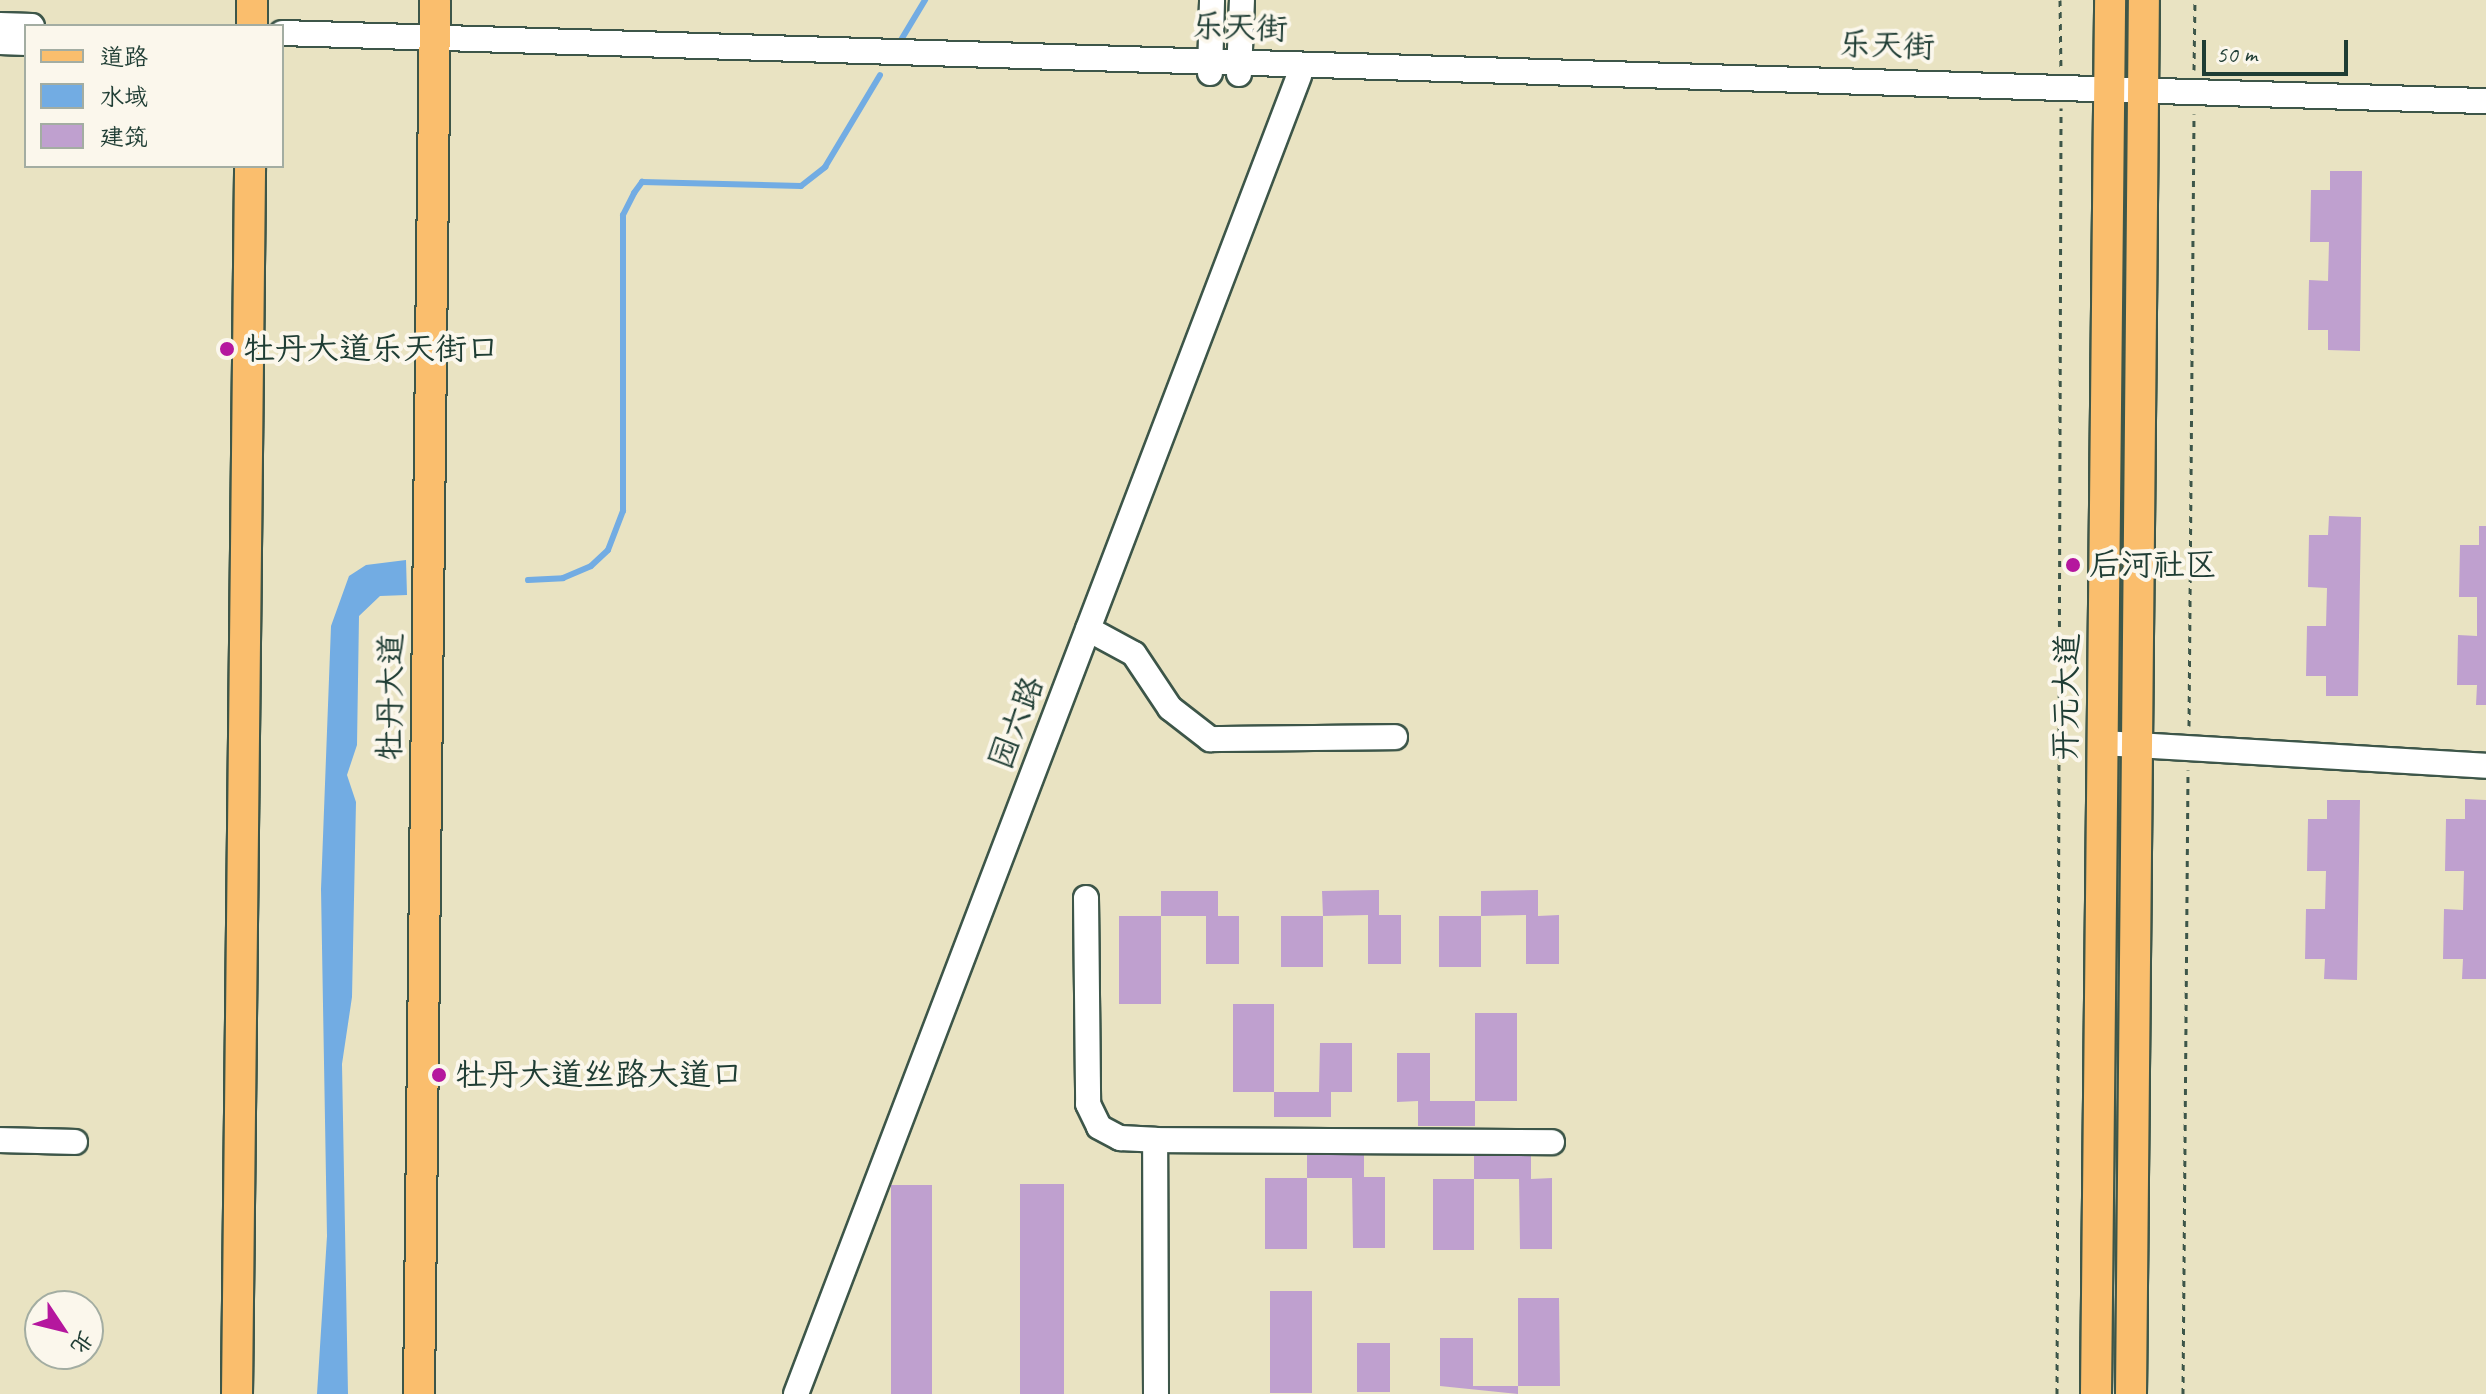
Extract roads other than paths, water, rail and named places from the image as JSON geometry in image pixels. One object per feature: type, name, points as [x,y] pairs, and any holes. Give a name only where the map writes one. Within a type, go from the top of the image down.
[{"type":"main road","points":[[252,0],[252,24]]},
{"type":"main road","name":"牡丹大道","points":[[419,1394],[435,0]]},
{"type":"main road","name":"开元大道","points":[[2096,1394],[2110,0]]},
{"type":"main road","points":[[2131,1394],[2144,0]]},
{"type":"main road","points":[[237,1394],[250,168]]},
{"type":"street","points":[[1211,66],[1212,0]]},
{"type":"street","points":[[1240,67],[1242,0]]},
{"type":"street","points":[[0,25],[24,26]]},
{"type":"street","name":"乐天街","points":[[284,33],[434,45],[2061,89]]},
{"type":"street","points":[[0,42],[24,43]]},
{"type":"street","name":"乐天街","points":[[284,49],[434,45]]},
{"type":"street","name":"乐天街","points":[[1240,67],[1299,76],[2143,90],[2194,96],[2486,101]]},
{"type":"street","name":"园六路","points":[[796,1394],[1299,76]]},
{"type":"street","points":[[1088,629],[1126,647],[1170,708],[1210,739],[1395,737]]},
{"type":"street","points":[[2102,743],[2486,766]]},
{"type":"street","points":[[1086,898],[1088,1104],[1099,1127],[1120,1138],[1552,1142]]},
{"type":"street","points":[[0,1140],[75,1142]]},
{"type":"street","points":[[1155,1140],[1156,1394]]},
{"type":"water","points":[[406,560],[407,595],[380,596],[359,616],[357,745],[347,775],[356,802],[352,997],[342,1064],[348,1394],[317,1394],[327,1236],[321,889],[331,626],[349,576],[366,565]]},
{"type":"waterway","points":[[901,40],[925,0]]},
{"type":"waterway","points":[[528,580],[563,578],[591,566],[608,550],[623,511],[623,215],[634,193],[642,182],[801,186],[825,167],[880,75]]},
{"type":"place","name":"牡丹大道乐天街口","points":[[227,349]]},
{"type":"place","name":"后河社区","points":[[2073,565]]},
{"type":"place","name":"牡丹大道丝路大道口","points":[[439,1075]]}]
